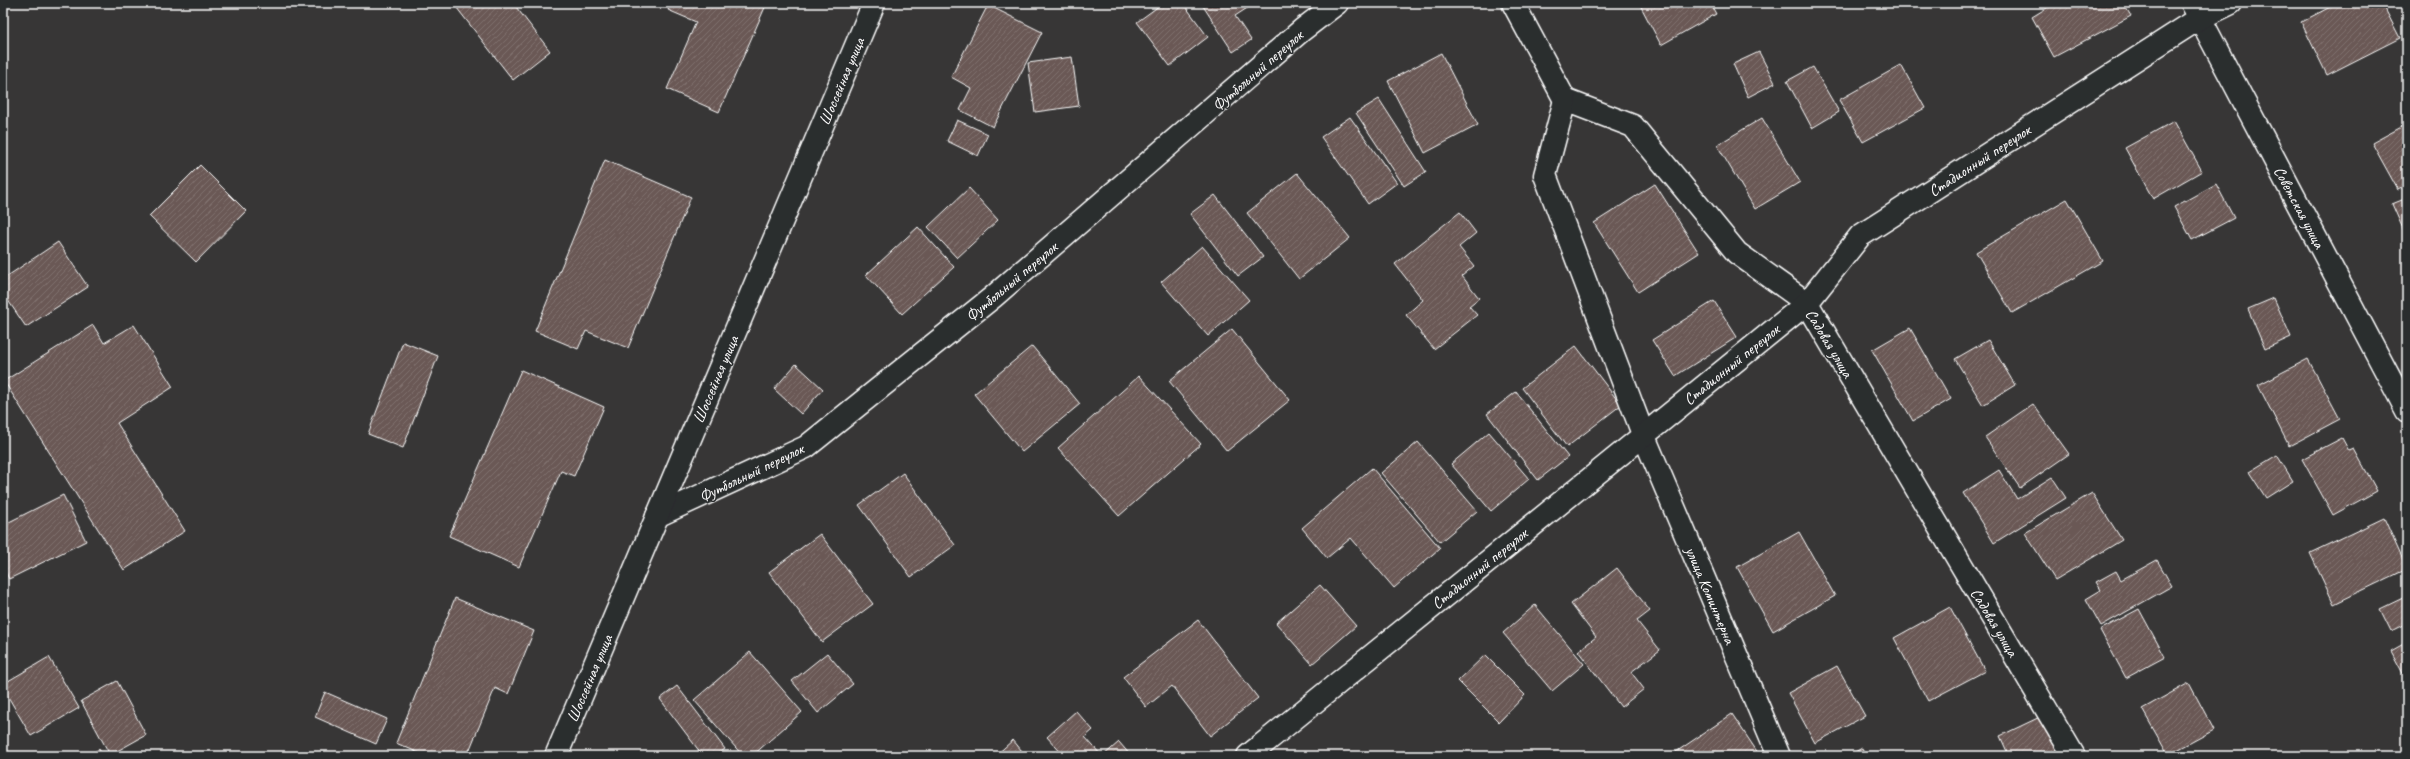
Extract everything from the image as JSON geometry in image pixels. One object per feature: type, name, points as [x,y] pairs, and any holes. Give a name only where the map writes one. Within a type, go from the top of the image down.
[{"type":"street","name":"Шоссейная улица","points":[[556,756],[874,3]]},
{"type":"street","name":"Футбольный переулок","points":[[657,516],[806,447],[994,298],[1302,30],[1337,3]]},
{"type":"street","points":[[1513,3],[1565,100]]},
{"type":"street","name":"Стадионный переулок","points":[[1248,756],[1643,434],[1807,303],[1860,236],[2196,11],[2231,3]]},
{"type":"street","name":"Советская улица","points":[[2196,11],[2407,411]]},
{"type":"street","name":"Садовая улица","points":[[1565,100],[1633,126],[1737,253],[1807,303],[2074,756]]},
{"type":"street","name":"улица Коминтерна","points":[[1565,100],[1545,175],[1643,434],[1779,756]]},
{"type":"building","points":[[453,3],[513,3],[550,51],[513,80]]},
{"type":"building","points":[[671,3],[761,3],[766,5],[719,112],[667,89],[696,22],[668,10]]},
{"type":"building","points":[[1163,3],[1183,3],[1208,37],[1170,66],[1137,22]]},
{"type":"building","points":[[1201,3],[1255,3],[1235,16],[1251,40],[1233,52]]},
{"type":"building","points":[[1639,3],[1710,3],[1716,14],[1661,45]]},
{"type":"building","points":[[2055,3],[2123,3],[2131,16],[2054,57],[2032,17]]},
{"type":"building","points":[[2338,3],[2382,3],[2400,38],[2327,75],[2301,22]]},
{"type":"building","points":[[988,5],[1042,32],[993,127],[960,110],[971,88],[951,77]]},
{"type":"building","points":[[1759,52],[1775,83],[1748,97],[1733,64]]},
{"type":"building","points":[[1441,53],[1478,125],[1425,153],[1388,81]]},
{"type":"building","points":[[1072,57],[1079,106],[1035,112],[1028,63]]},
{"type":"building","points":[[1901,65],[1925,108],[1863,142],[1839,100]]},
{"type":"building","points":[[1813,67],[1839,112],[1812,128],[1787,81]]},
{"type":"building","points":[[1379,99],[1426,172],[1404,186],[1356,113]]},
{"type":"building","points":[[1350,117],[1397,183],[1368,204],[1321,137]]},
{"type":"building","points":[[1762,118],[1800,182],[1755,209],[1717,145]]},
{"type":"building","points":[[957,120],[988,134],[978,156],[947,141]]},
{"type":"building","points":[[2174,121],[2202,171],[2153,199],[2125,148]]},
{"type":"building","points":[[2407,124],[2407,185],[2398,190],[2372,143]]},
{"type":"building","points":[[605,160],[691,197],[628,348],[586,331],[578,349],[535,331]]},
{"type":"building","points":[[200,165],[246,211],[196,262],[149,216]]},
{"type":"building","points":[[1297,173],[1350,238],[1299,279],[1247,213]]},
{"type":"building","points":[[1655,184],[1699,253],[1638,292],[1594,223]]},
{"type":"building","points":[[2216,184],[2234,218],[2192,240],[2174,207]]},
{"type":"building","points":[[969,188],[998,220],[957,258],[928,227]]},
{"type":"building","points":[[1215,195],[1263,257],[1238,276],[1190,214]]},
{"type":"building","points":[[2407,198],[2407,238],[2392,204]]},
{"type":"building","points":[[2067,199],[2103,261],[2012,313],[1976,252]]},
{"type":"building","points":[[1460,212],[1476,233],[1459,247],[1474,266],[1462,276],[1479,298],[1469,306],[1477,315],[1434,349],[1406,315],[1423,300],[1395,264]]},
{"type":"building","points":[[918,227],[954,267],[902,314],[866,275]]},
{"type":"building","points":[[58,242],[88,287],[26,327],[3,293],[3,279]]},
{"type":"building","points":[[1202,246],[1249,300],[1208,336],[1161,282]]},
{"type":"building","points":[[2274,298],[2291,337],[2265,349],[2248,309]]},
{"type":"building","points":[[1714,301],[1737,337],[1675,376],[1652,340]]},
{"type":"building","points":[[93,325],[104,343],[134,325],[173,387],[117,423],[185,531],[124,570],[4,381]]},
{"type":"building","points":[[1910,328],[1951,399],[1913,421],[1872,350]]},
{"type":"building","points":[[1232,329],[1290,400],[1227,451],[1169,381]]},
{"type":"building","points":[[1988,340],[2015,385],[1983,405],[1955,359]]},
{"type":"building","points":[[403,342],[438,356],[403,448],[368,434]]},
{"type":"building","points":[[1032,346],[1080,404],[1022,452],[974,394]]},
{"type":"building","points":[[1576,346],[1621,405],[1567,447],[1522,388]]},
{"type":"building","points":[[2308,359],[2340,419],[2289,446],[2258,385]]},
{"type":"building","points":[[796,364],[823,389],[801,414],[774,389]]},
{"type":"building","points":[[521,370],[604,407],[574,476],[561,471],[519,567],[449,536]]},
{"type":"building","points":[[1139,376],[1201,444],[1119,516],[1058,448]]},
{"type":"building","points":[[1516,392],[1568,457],[1538,480],[1487,414]]},
{"type":"building","points":[[2033,404],[2069,454],[2020,488],[1985,437]]},
{"type":"building","points":[[1489,432],[1529,479],[1491,511],[1451,464]]},
{"type":"building","points":[[2342,438],[2349,451],[2354,449],[2377,491],[2333,515],[2302,459]]},
{"type":"building","points":[[1418,442],[1477,511],[1440,542],[1381,473]]},
{"type":"building","points":[[2277,455],[2293,481],[2266,498],[2249,472]]},
{"type":"building","points":[[1372,468],[1440,548],[1394,588],[1351,538],[1327,558],[1302,528]]},
{"type":"building","points":[[1999,470],[2017,499],[2052,477],[2066,498],[1994,543],[1963,493]]},
{"type":"building","points":[[903,473],[955,545],[911,577],[859,505]]},
{"type":"building","points":[[2092,493],[2122,540],[2055,580],[2025,533]]},
{"type":"building","points":[[63,495],[86,541],[9,579],[3,567],[3,525]]},
{"type":"building","points":[[2384,518],[2407,569],[2334,604],[2310,553]]},
{"type":"building","points":[[1799,532],[1835,596],[1773,631],[1737,567]]},
{"type":"building","points":[[820,534],[873,604],[822,642],[769,572]]},
{"type":"building","points":[[2157,560],[2172,586],[2101,626],[2086,599],[2101,590],[2096,582],[2116,571],[2121,580]]},
{"type":"building","points":[[1617,568],[1650,611],[1637,621],[1660,650],[1631,672],[1644,689],[1621,707],[1578,651],[1596,637],[1571,604]]},
{"type":"building","points":[[1320,585],[1356,626],[1312,664],[1276,623]]},
{"type":"building","points":[[2407,596],[2407,623],[2391,631],[2380,609]]},
{"type":"building","points":[[455,598],[534,631],[508,694],[495,688],[467,756],[426,756],[396,743]]},
{"type":"building","points":[[1535,605],[1584,664],[1552,691],[1503,633]]},
{"type":"building","points":[[1950,607],[1985,671],[1928,701],[1894,638]]},
{"type":"building","points":[[2139,609],[2165,657],[2126,678],[2100,630]]},
{"type":"building","points":[[1198,620],[1258,698],[1210,736],[1172,686],[1146,707],[1123,677]]},
{"type":"building","points":[[2407,642],[2407,681],[2391,651]]},
{"type":"building","points":[[750,652],[802,712],[752,756],[743,756],[694,700]]},
{"type":"building","points":[[827,653],[853,684],[818,713],[792,681]]},
{"type":"building","points":[[1485,655],[1525,695],[1499,722],[1458,681]]},
{"type":"building","points":[[49,657],[79,708],[31,736],[3,688],[3,684]]},
{"type":"building","points":[[1837,666],[1865,716],[1815,743],[1788,693]]},
{"type":"building","points":[[117,681],[146,735],[110,755],[81,701]]},
{"type":"building","points":[[2189,683],[2214,730],[2168,755],[2142,709]]},
{"type":"building","points":[[677,686],[725,749],[715,756],[703,756],[660,699]]},
{"type":"building","points":[[325,692],[387,719],[376,744],[315,717]]},
{"type":"building","points":[[1076,711],[1093,730],[1085,737],[1102,756],[1064,756],[1047,737]]},
{"type":"building","points":[[1732,714],[1760,756],[1670,756]]},
{"type":"building","points":[[2042,716],[2060,754],[2009,756],[2000,736]]},
{"type":"building","points":[[1013,740],[1026,756],[995,756]]},
{"type":"building","points":[[1119,742],[1131,756],[1103,756]]},
{"type":"building","points":[[1862,748],[1866,756],[1848,756]]},
{"type":"building","points":[[99,749],[103,756],[88,756]]}]
